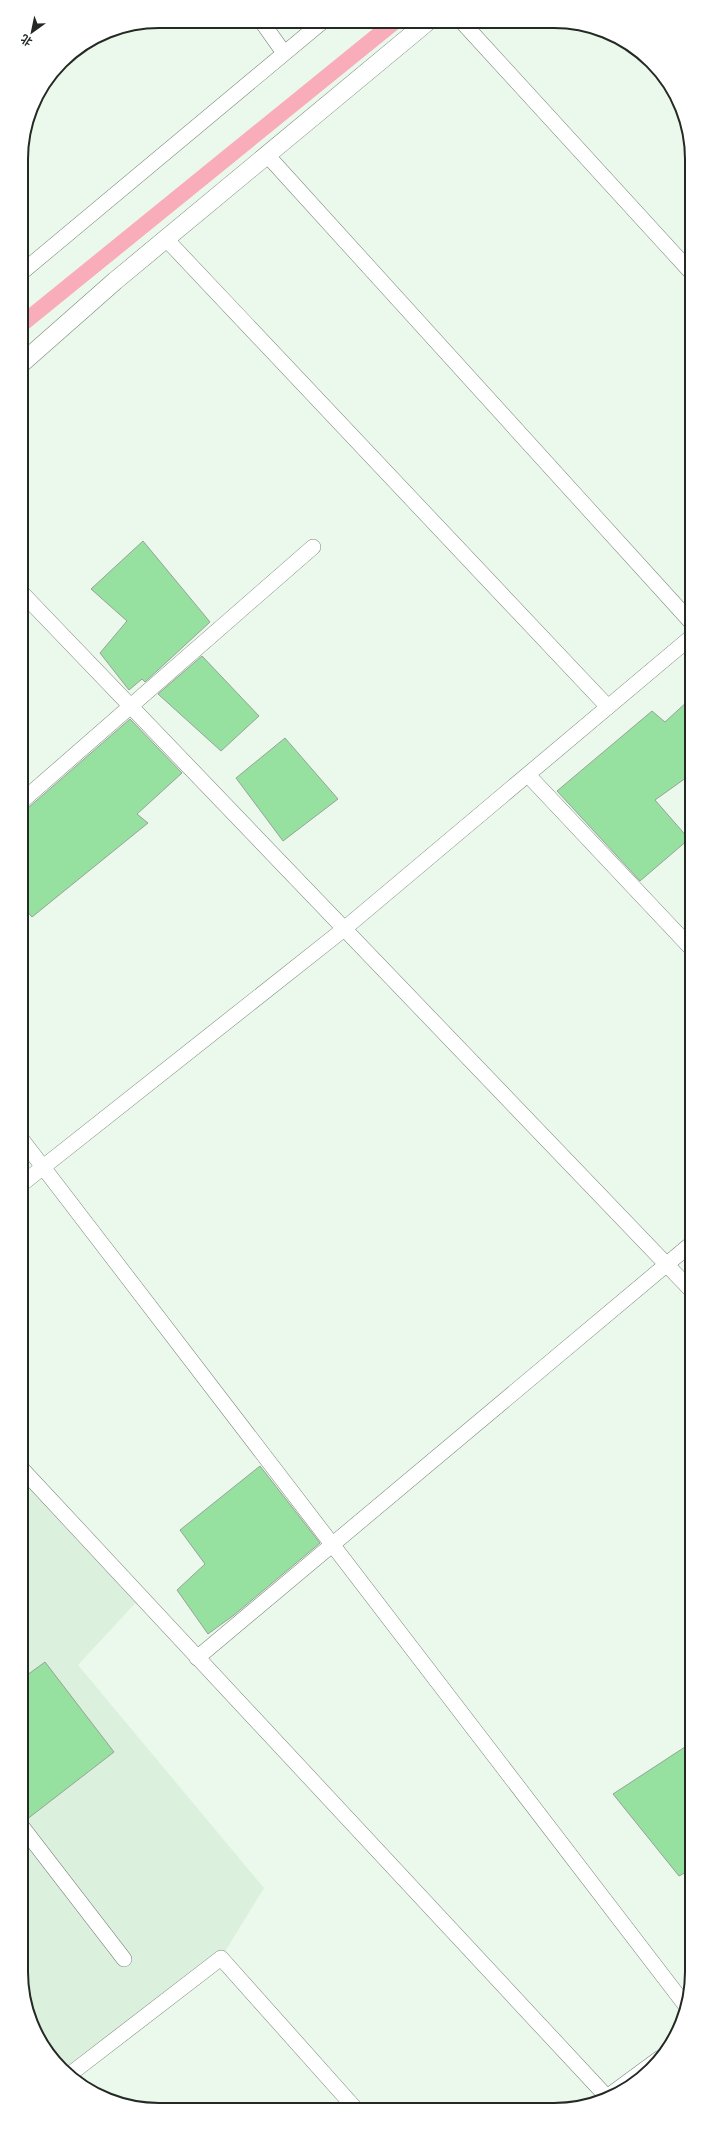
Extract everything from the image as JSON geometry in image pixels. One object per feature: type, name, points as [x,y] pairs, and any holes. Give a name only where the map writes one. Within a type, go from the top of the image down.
[{"type":"street","points":[[266,28],[284,53]]},
{"type":"street","points":[[28,268],[315,28]]},
{"type":"street","points":[[28,358],[166,239],[420,28]]},
{"type":"street","points":[[468,28],[685,265]]},
{"type":"street","points":[[267,155],[685,615]]},
{"type":"street","points":[[166,239],[608,707]]},
{"type":"street","points":[[28,796],[313,547]]},
{"type":"street","points":[[28,599],[685,1284]]},
{"type":"street","points":[[28,1179],[344,929],[685,642]]},
{"type":"street","points":[[528,775],[685,942]]},
{"type":"street","points":[[28,1148],[682,2000]]},
{"type":"street","points":[[197,1658],[685,1249]]},
{"type":"street","points":[[28,1475],[603,2093]]},
{"type":"street","points":[[28,1833],[124,1959]]},
{"type":"street","points":[[74,2071],[221,1958],[350,2103]]},
{"type":"shaded area","points":[[28,1475],[141,1597],[78,1665],[264,1888],[221,1958],[73,2071],[66,2065],[50,2045],[35,2014],[29,1989],[28,1972]]},
{"type":"building","points":[[143,541],[210,622],[145,682],[142,679],[129,690],[100,653],[127,621],[91,589]]},
{"type":"building","points":[[202,656],[259,716],[221,751],[158,694]]},
{"type":"building","points":[[685,704],[685,779],[655,800],[685,834],[685,842],[640,881],[557,791],[652,711],[665,722]]},
{"type":"building","points":[[130,719],[182,773],[137,814],[148,823],[32,917],[28,913],[28,808]]},
{"type":"building","points":[[285,738],[338,799],[283,841],[236,778]]},
{"type":"building","points":[[260,1466],[320,1543],[234,1615],[208,1634],[177,1590],[205,1564],[180,1530]]},
{"type":"building","points":[[45,1662],[114,1752],[28,1818],[28,1674]]},
{"type":"building","points":[[685,1747],[685,1873],[679,1876],[613,1794]]},
{"type":"waterway","points":[[28,319],[387,28]]}]
